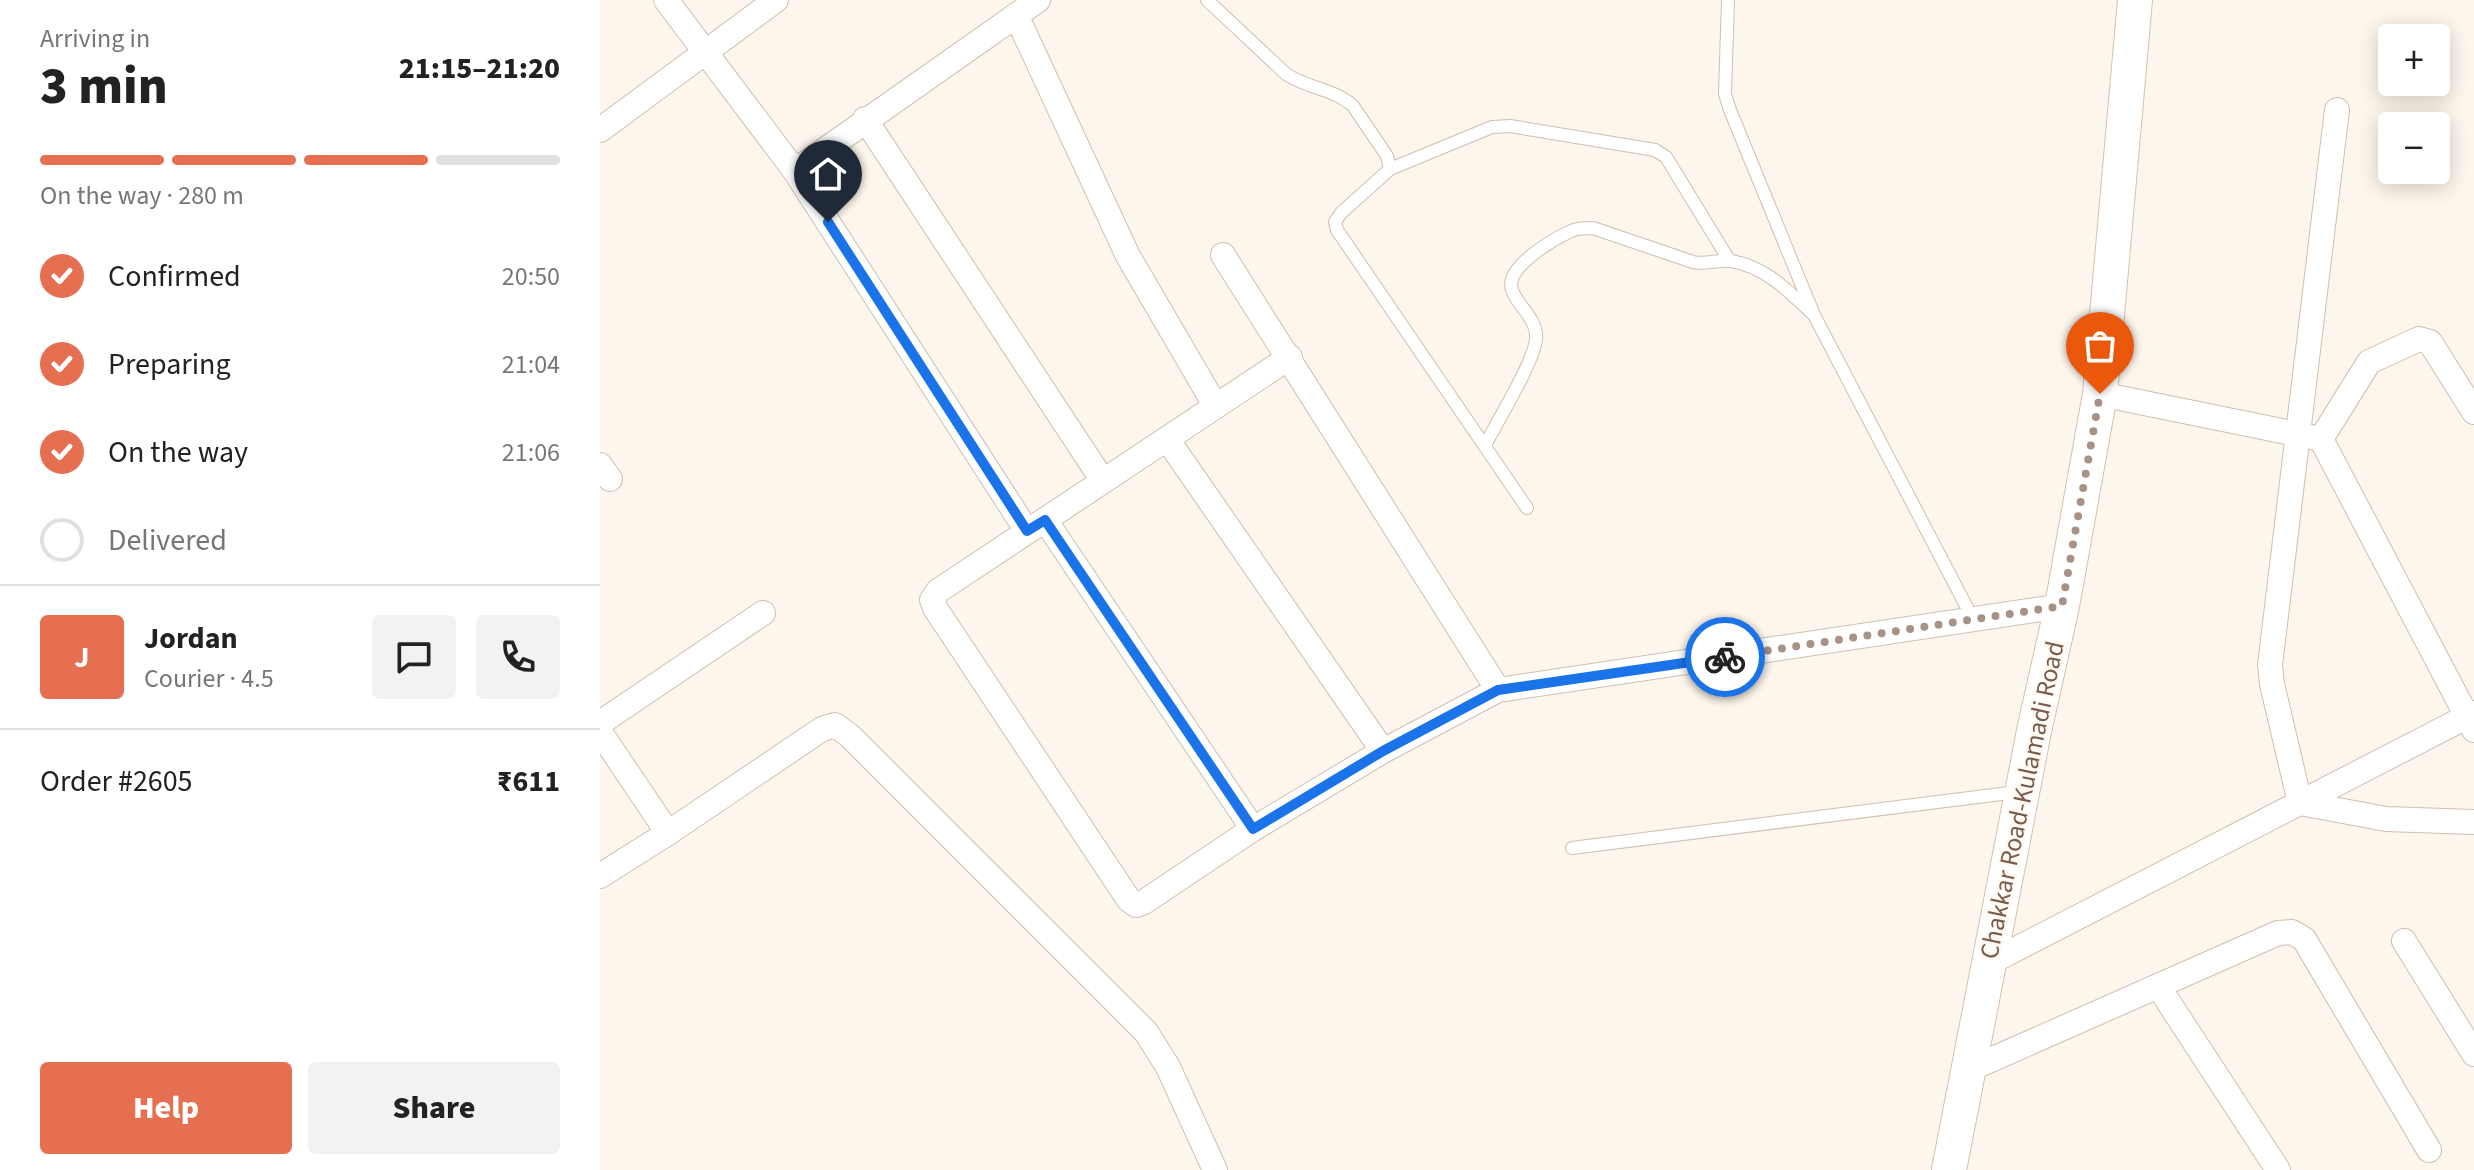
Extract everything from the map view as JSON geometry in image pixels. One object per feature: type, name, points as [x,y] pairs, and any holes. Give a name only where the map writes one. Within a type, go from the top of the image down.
[{"type":"street","points":[[666,0],[795,171],[1036,526],[1253,829]]},
{"type":"street","points":[[600,130],[776,0]]},
{"type":"street","points":[[795,171],[1038,0]]},
{"type":"street","name":"Chakkar Road-Kulamadi Road","points":[[1949,1170],[2022,791],[2062,606],[2100,394],[2135,0]]},
{"type":"street","points":[[1016,15],[1128,256],[1215,405]]},
{"type":"street","points":[[2300,803],[2270,665],[2310,437],[2337,110]]},
{"type":"street","points":[[865,119],[1103,481]]},
{"type":"street","points":[[1223,255],[1498,690]]},
{"type":"street","points":[[2310,437],[2369,362],[2419,339],[2430,342],[2474,412]]},
{"type":"street","points":[[1290,357],[938,591],[932,600],[1129,900],[1136,905],[1253,829],[1383,751],[1498,690],[2062,606]]},
{"type":"street","points":[[1989,963],[2300,803],[2472,720],[2310,437],[2100,394]]},
{"type":"street","points":[[1167,439],[1383,751]]},
{"type":"street","points":[[600,723],[763,613]]},
{"type":"street","points":[[600,876],[822,729],[835,725],[850,736],[1146,1032],[1168,1067],[1215,1170]]},
{"type":"street","points":[[600,732],[668,833]]},
{"type":"street","points":[[2300,803],[2386,819],[2474,822]]},
{"type":"street","points":[[1968,1070],[2278,933],[2292,932],[2304,939],[2429,1150]]},
{"type":"street","points":[[2404,941],[2474,1054]]},
{"type":"street","points":[[2158,986],[2278,1170]]},
{"type":"lane","points":[[1207,0],[1286,74],[1353,106],[1387,156],[1390,169]]},
{"type":"lane","points":[[1728,0],[1725,94],[1814,315],[1973,619]]},
{"type":"lane","points":[[1527,508],[1337,230],[1335,222],[1341,213],[1390,169],[1492,127],[1510,126],[1655,150],[1666,157],[1729,260]]},
{"type":"lane","points":[[1485,445],[1532,355],[1537,338],[1534,324],[1511,289],[1511,277],[1519,265],[1568,232],[1593,228],[1701,264],[1729,260],[1768,273],[1814,315]]},
{"type":"lane","points":[[1572,848],[2022,791]]},
{"type":"way so far","points":[[1725,657],[2062,606],[2100,394]]},
{"type":"route","points":[[828,222],[1027,531],[1045,520],[1253,829],[1383,751],[1498,690],[1725,657]]}]
